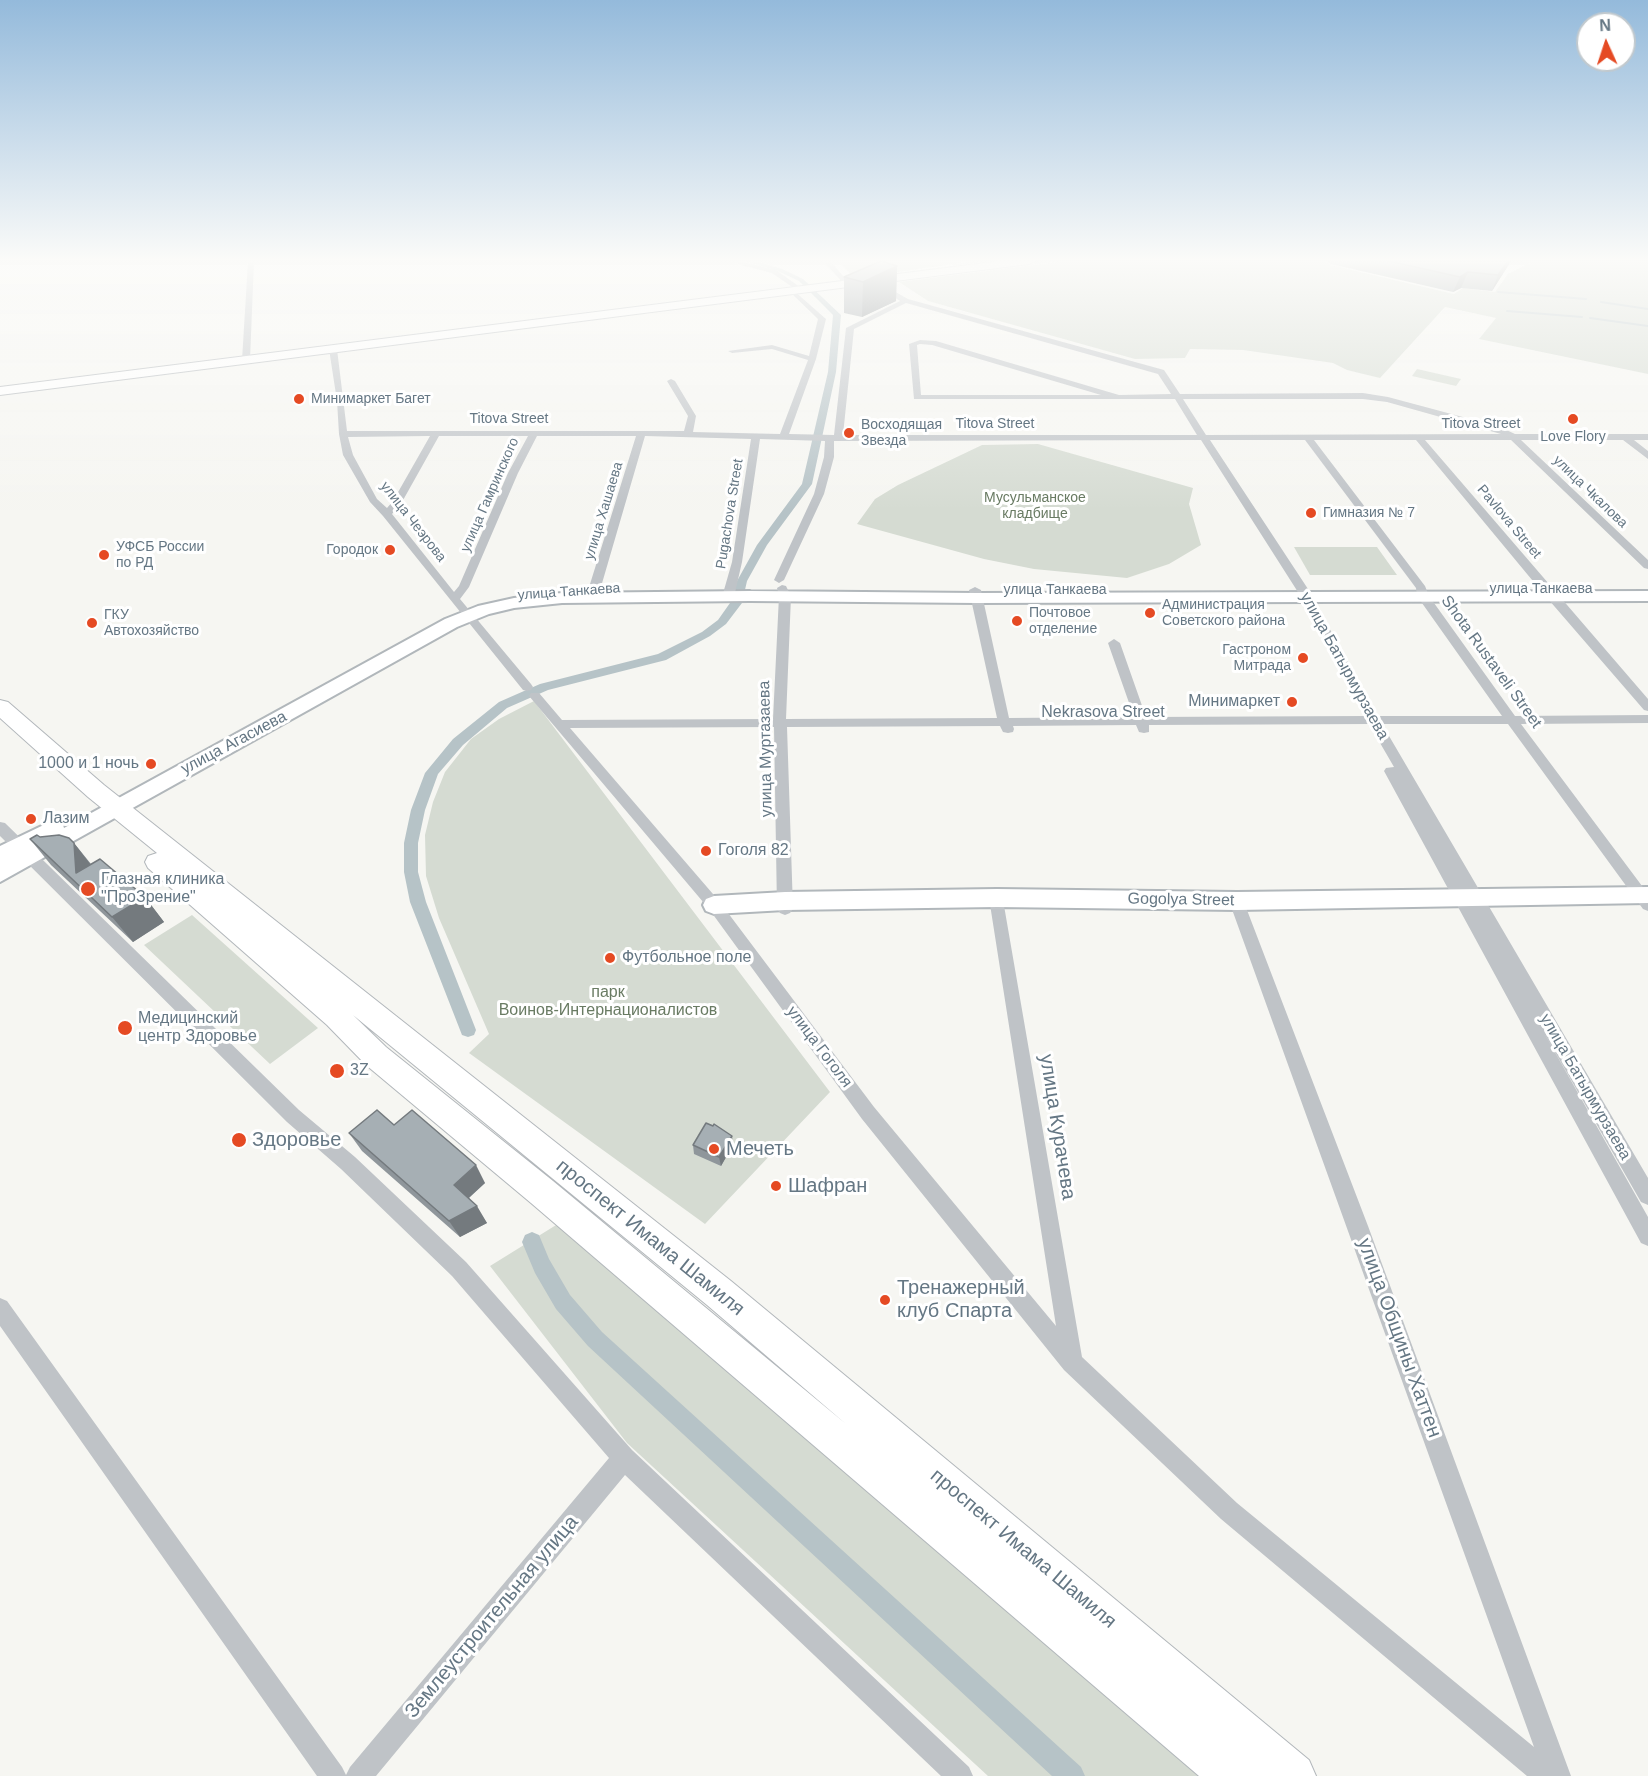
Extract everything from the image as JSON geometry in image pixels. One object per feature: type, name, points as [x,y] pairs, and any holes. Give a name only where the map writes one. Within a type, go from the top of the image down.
[{"type":"main road","points":[[0,390],[381,344]]},
{"type":"main road","points":[[0,390],[246,360]]},
{"type":"main road","name":"улица Танкаева","points":[[462,607],[593,593],[750,592],[782,588],[976,594],[1422,592],[1648,596]]},
{"type":"main road","name":"улица Танкаева","points":[[1550,593],[1648,590]]},
{"type":"main road","name":"улица Агасиева","points":[[0,874],[17,853],[221,749],[462,607]]},
{"type":"main road","name":"проспект Имама Шамиля","points":[[0,707],[376,1056],[542,1191],[1234,1776]]},
{"type":"main road","name":"проспект Имама Шамиля","points":[[0,724],[719,1293],[1293,1776]]},
{"type":"main road","name":"Gogolya Street","points":[[717,909],[785,905],[1471,904],[1646,900]]},
{"type":"street","points":[[246,360],[247,344]]},
{"type":"street","points":[[784,436],[816,344]]},
{"type":"street","points":[[782,588],[819,494],[829,457],[834,438],[848,344]]},
{"type":"street","points":[[912,344],[917,397],[1375,397],[1497,429],[1513,437]]},
{"type":"street","points":[[936,344],[1118,397]]},
{"type":"street","name":"улица Батырмурзаева","points":[[1064,344],[1157,369],[1203,438],[1298,593],[1471,904],[1648,1236]]},
{"type":"street","points":[[732,351],[772,347],[812,359]]},
{"type":"street","name":"улица Чеэрова","points":[[333,350],[341,401],[343,434],[348,455],[373,500],[387,514],[531,691],[564,727]]},
{"type":"street","points":[[671,381],[692,416],[688,434]]},
{"type":"street","name":"улица Гамринского","points":[[462,607],[464,587],[513,473],[534,433]]},
{"type":"street","name":"Titova Street","points":[[343,434],[641,433],[810,438],[1648,437]]},
{"type":"street","name":"улица Хашаева","points":[[593,593],[641,433]]},
{"type":"street","points":[[387,514],[397,502],[435,434]]},
{"type":"street","name":"Pugachova Street","points":[[730,591],[756,435]]},
{"type":"street","name":"Pavlova Street","points":[[1418,437],[1648,707]]},
{"type":"street","name":"улица Чкалова","points":[[1513,437],[1648,566]]},
{"type":"street","points":[[1625,437],[1648,456]]},
{"type":"street","name":"Shota Rustaveli Street","points":[[1308,438],[1422,592],[1512,721],[1646,900]]},
{"type":"street","name":"улица Муртазаева","points":[[782,588],[780,726],[785,905]]},
{"type":"street","points":[[976,594],[1006,726]]},
{"type":"street","points":[[1114,643],[1142,726]]},
{"type":"street","name":"Nekrasova Street","points":[[564,727],[1142,726],[1648,719]]},
{"type":"street","name":"Nekrasova Street","points":[[1512,721],[1648,725]]},
{"type":"street","name":"улица Гоголя","points":[[564,727],[717,909],[868,1113],[1072,1362],[1229,1510],[1548,1776]]},
{"type":"street","points":[[0,827],[17,853],[292,1116],[348,1163],[459,1269],[624,1458],[960,1776]]},
{"type":"street","name":"улица Курачева","points":[[998,903],[1072,1362]]},
{"type":"street","name":"улица Батырмурзаева","points":[[1471,904],[1648,1196]]},
{"type":"street","name":"улица Общины Хаттен","points":[[1238,905],[1362,1237],[1558,1776]]},
{"type":"street","points":[[0,1308],[333,1776]]},
{"type":"street","name":"Землеустроительная улица","points":[[359,1776],[624,1458]]},
{"type":"green space","points":[[1081,344],[1411,344],[1380,378],[1347,370],[1333,363],[1243,350],[1190,349],[1185,358],[1135,359]]},
{"type":"green space","points":[[1503,344],[1648,344],[1648,374]]},
{"type":"green space","points":[[1417,369],[1461,379],[1456,386],[1412,376]]},
{"type":"green space","name":"Мусульманское кладбище","points":[[1038,444],[1193,488],[1189,504],[1201,545],[1169,564],[1127,578],[1034,569],[984,559],[857,524],[875,499],[898,485],[982,445]]},
{"type":"green space","points":[[1294,547],[1377,547],[1397,575],[1310,575]]},
{"type":"green space","name":"парк Воинов-Интернационалистов","points":[[534,701],[830,1092],[705,1224],[469,1053],[489,1034],[439,918],[426,876],[425,835],[433,802],[445,772],[471,739],[499,719]]},
{"type":"green space","points":[[192,915],[318,1028],[270,1064],[144,945]]},
{"type":"green space","points":[[561,1222],[1214,1776],[988,1776],[627,1443],[490,1266]]},
{"type":"building","points":[[37,835],[40,837],[59,835],[69,838],[74,843],[76,873],[100,859],[145,897],[112,917],[30,839]]},
{"type":"building","points":[[377,1110],[394,1125],[412,1110],[476,1165],[454,1185],[477,1206],[449,1221],[349,1133]]},
{"type":"building","points":[[706,1123],[713,1126],[714,1124],[732,1136],[719,1157],[693,1145]]},
{"type":"waterway","points":[[468,1030],[418,902],[411,872],[411,843],[418,810],[432,773],[458,742],[503,705],[544,687],[662,657],[706,634],[722,622],[736,603],[742,581],[762,545],[807,484],[832,372],[834,344]]},
{"type":"waterway","points":[[532,1242],[542,1266],[563,1302],[595,1339],[1072,1776]]},
{"type":"place","name":"Минимаркет Багет","points":[[299,399]]},
{"type":"place","name":"Love Flory","points":[[1573,419]]},
{"type":"place","name":"Восходящая Звезда","points":[[849,433]]},
{"type":"place","name":"Гимназия № 7","points":[[1311,513]]},
{"type":"place","name":"Городок","points":[[390,550]]},
{"type":"place","name":"УФСБ России по РД","points":[[104,555]]},
{"type":"place","name":"Администрация Советского района","points":[[1150,613]]},
{"type":"place","name":"Почтовое отделение","points":[[1017,621]]},
{"type":"place","name":"ГКУ Автохозяйство","points":[[92,623]]},
{"type":"place","name":"Гастроном Митрада","points":[[1303,658]]},
{"type":"place","name":"Минимаркет","points":[[1292,702]]},
{"type":"place","name":"1000 и 1 ночь","points":[[151,764]]},
{"type":"place","name":"Лазим","points":[[31,819]]},
{"type":"place","name":"Гоголя 82","points":[[706,851]]},
{"type":"place","name":"Глазная клиника \"ПроЗрение\"","points":[[88,889]]},
{"type":"place","name":"Футбольное поле","points":[[610,958]]},
{"type":"place","name":"Медицинский центр Здоровье","points":[[125,1028]]},
{"type":"place","name":"3Z","points":[[337,1071]]},
{"type":"place","name":"Здоровье","points":[[239,1140]]},
{"type":"place","name":"Мечеть","points":[[714,1149]]},
{"type":"place","name":"Шафран","points":[[776,1186]]},
{"type":"place","name":"Тренажерный клуб Спарта","points":[[885,1300]]}]
